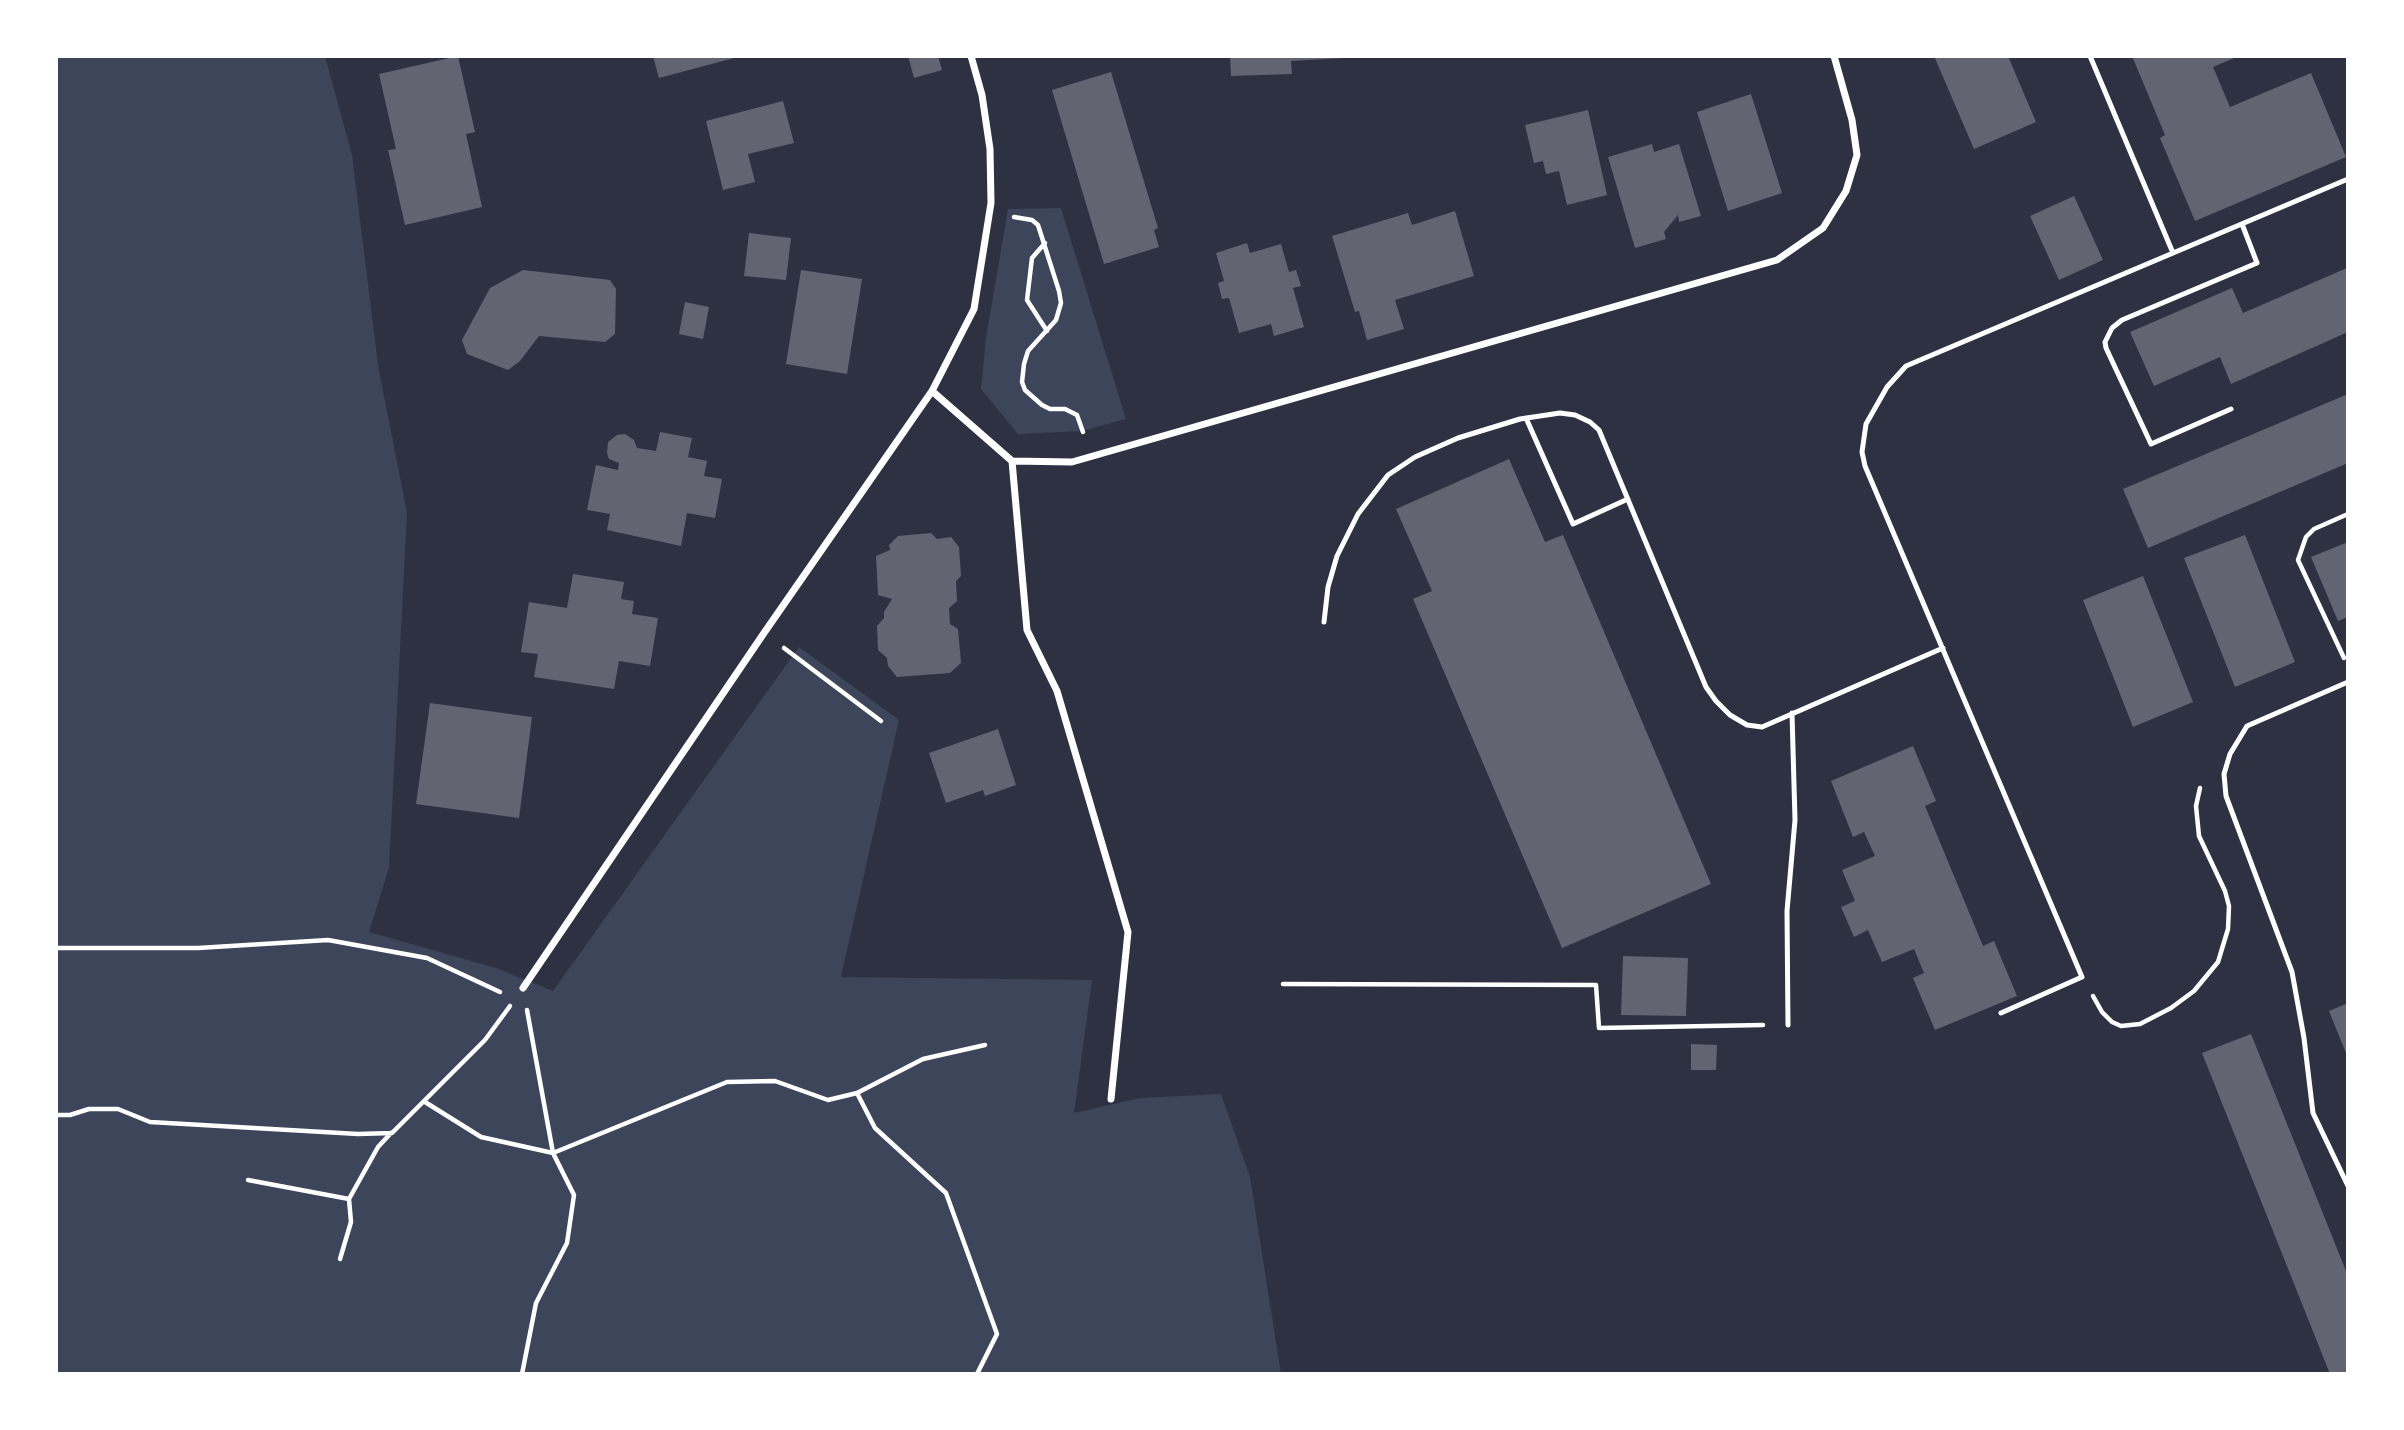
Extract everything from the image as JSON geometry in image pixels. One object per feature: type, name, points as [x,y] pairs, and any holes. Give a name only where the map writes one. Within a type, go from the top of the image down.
[{"type":"street","points":[[523,988],[932,391],[974,309],[991,203],[990,149],[982,95],[971,56]]},
{"type":"street","points":[[932,391],[1012,461],[1072,461],[1091,458],[1777,260],[1823,228],[1846,191],[1857,155],[1852,120],[1834,56]]},
{"type":"street","points":[[1012,461],[1027,630],[1057,691],[1128,932],[1111,1099]]},
{"type":"lane","points":[[2090,56],[2173,253]]},
{"type":"lane","points":[[2001,1013],[2082,977],[1865,466],[1863,452],[1866,424],[1887,387],[1906,366],[2348,179]]},
{"type":"lane","points":[[2231,409],[2151,444],[2105,342],[2112,328],[2122,320],[2257,263],[2242,224]]},
{"type":"lane","points":[[1324,622],[1328,587],[1337,556],[1363,506],[1388,474],[1415,457],[1448,442],[1526,418],[1560,413],[1575,415],[1599,430],[1706,687],[1730,715],[1747,725],[1762,727],[1943,648]]},
{"type":"lane","points":[[1526,418],[1573,524],[1628,499]]},
{"type":"lane","points":[[2348,682],[2246,726],[2230,754],[2224,774],[2226,796],[2292,972],[2304,1038],[2313,1113],[2348,1186]]},
{"type":"lane","points":[[1788,1025],[1787,911],[1795,820],[1793,713]]},
{"type":"path","points":[[1024,218],[1038,225],[1061,303],[1056,320],[1028,352],[1022,382],[1025,390],[1042,405],[1050,409],[1065,409],[1077,415],[1091,458]]},
{"type":"path","points":[[1045,243],[1032,258],[1027,300],[1047,331]]},
{"type":"path","points":[[2348,514],[2314,529],[2306,537],[2298,560],[2348,667]]},
{"type":"path","points":[[764,633],[881,721]]},
{"type":"path","points":[[2082,977],[2102,1012],[2112,1022],[2121,1026],[2140,1024],[2171,1008],[2194,991],[2218,962],[2228,929],[2229,906],[2225,891],[2199,836],[2196,806],[2203,780],[2230,754]]},
{"type":"path","points":[[56,948],[198,948],[328,940],[427,958],[515,999]]},
{"type":"path","points":[[1283,984],[1596,985],[1599,1028],[1788,1025]]},
{"type":"path","points":[[340,1259],[351,1222],[349,1199],[378,1147],[485,1040],[523,988]]},
{"type":"path","points":[[522,1374],[536,1303],[567,1243],[575,1195],[553,1153],[523,988]]},
{"type":"path","points":[[425,1102],[481,1137],[553,1153],[727,1083],[775,1081],[828,1100],[857,1093],[923,1059],[985,1045]]},
{"type":"path","points":[[857,1093],[875,1128],[946,1194],[997,1334],[977,1374]]},
{"type":"path","points":[[56,1115],[70,1115],[89,1109],[118,1109],[150,1122],[392,1133]]},
{"type":"path","points":[[248,1180],[349,1199]]},
{"type":"shaded area","points":[[56,56],[325,56],[352,155],[378,365],[407,513],[389,868],[369,932],[496,968],[553,991],[799,647],[899,720],[841,977],[1092,980],[1074,1113],[1140,1098],[1221,1094],[1250,1177],[1281,1374],[56,1374]]},
{"type":"shaded area","points":[[1061,208],[1126,419],[1082,431],[1018,434],[981,389],[986,338],[1008,209]]},
{"type":"building","points":[[458,56],[475,132],[466,134],[482,207],[405,225],[388,150],[396,149],[379,74]]},
{"type":"building","points":[[653,56],[738,56],[738,57],[659,78]]},
{"type":"building","points":[[908,56],[938,56],[942,70],[914,78]]},
{"type":"building","points":[[1230,56],[1344,58],[1291,61],[1292,74],[1231,76]]},
{"type":"building","points":[[1934,56],[2008,56],[2036,122],[1974,149]]},
{"type":"building","points":[[2132,56],[2239,56],[2213,67],[2230,107],[2311,73],[2346,157],[2195,221],[2160,138],[2165,135]]},
{"type":"building","points":[[1111,72],[1158,228],[1154,230],[1159,247],[1104,264],[1052,90]]},
{"type":"building","points":[[1751,94],[1782,193],[1728,211],[1697,112]]},
{"type":"building","points":[[783,101],[794,143],[748,154],[755,182],[723,190],[706,121]]},
{"type":"building","points":[[1588,110],[1607,195],[1567,205],[1559,171],[1546,174],[1543,161],[1534,163],[1525,125]]},
{"type":"building","points":[[1652,144],[1654,152],[1679,144],[1701,216],[1679,222],[1678,215],[1664,232],[1666,239],[1635,248],[1608,157]]},
{"type":"building","points":[[2074,196],[2103,260],[2059,280],[2030,216]]},
{"type":"building","points":[[1455,211],[1474,276],[1395,300],[1404,329],[1367,340],[1359,311],[1355,312],[1332,236],[1408,213],[1412,225]]},
{"type":"building","points":[[749,233],[791,238],[786,280],[744,276]]},
{"type":"building","points":[[1247,243],[1250,253],[1281,244],[1289,272],[1296,270],[1301,286],[1293,288],[1304,327],[1274,336],[1271,324],[1239,333],[1229,298],[1222,299],[1218,283],[1224,281],[1216,253]]},
{"type":"building","points":[[2347,268],[2348,332],[2231,384],[2220,357],[2154,386],[2130,332],[2232,288],[2243,313]]},
{"type":"building","points":[[523,270],[610,280],[616,289],[615,334],[605,342],[539,336],[520,361],[508,370],[467,354],[462,340],[490,288]]},
{"type":"building","points":[[801,270],[862,279],[847,374],[786,364]]},
{"type":"building","points":[[685,302],[709,307],[703,339],[679,334]]},
{"type":"building","points":[[2348,394],[2348,463],[2148,548],[2123,489]]},
{"type":"building","points":[[660,432],[692,438],[688,457],[707,461],[704,476],[722,479],[715,518],[687,513],[681,546],[607,530],[610,514],[587,510],[596,465],[618,470],[619,463],[609,459],[608,442],[617,435],[625,434],[634,440],[637,448],[656,451]]},
{"type":"building","points":[[1509,459],[1545,542],[1563,535],[1711,884],[1562,948],[1413,599],[1432,591],[1396,509]]},
{"type":"building","points":[[931,533],[937,539],[951,537],[959,547],[961,576],[956,581],[957,601],[949,608],[950,624],[958,629],[961,663],[950,673],[897,677],[888,666],[887,658],[878,650],[877,626],[884,618],[884,612],[892,599],[878,595],[876,556],[890,550],[889,545],[898,536]]},
{"type":"building","points":[[2245,535],[2295,662],[2235,687],[2184,558]]},
{"type":"building","points":[[2348,542],[2348,617],[2338,621],[2311,557]]},
{"type":"building","points":[[573,574],[624,582],[621,599],[634,601],[632,614],[658,618],[650,666],[619,661],[614,689],[534,677],[538,654],[521,652],[529,602],[567,608]]},
{"type":"building","points":[[2143,576],[2193,702],[2133,727],[2083,600]]},
{"type":"building","points":[[430,703],[532,717],[519,818],[416,804]]},
{"type":"building","points":[[998,729],[1016,785],[985,796],[983,790],[946,803],[929,753]]},
{"type":"building","points":[[1913,746],[1936,801],[1925,806],[1983,946],[1994,941],[2017,996],[1935,1030],[1913,978],[1924,973],[1914,949],[1882,962],[1868,930],[1854,937],[1841,907],[1855,901],[1842,870],[1875,856],[1864,832],[1853,837],[1831,781]]},
{"type":"building","points":[[1623,956],[1688,958],[1686,1016],[1621,1015]]},
{"type":"building","points":[[2348,1003],[2348,1058],[2329,1011]]},
{"type":"building","points":[[2251,1034],[2348,1276],[2348,1374],[2330,1374],[2202,1053]]},
{"type":"building","points":[[1691,1044],[1717,1045],[1716,1070],[1691,1070]]}]
